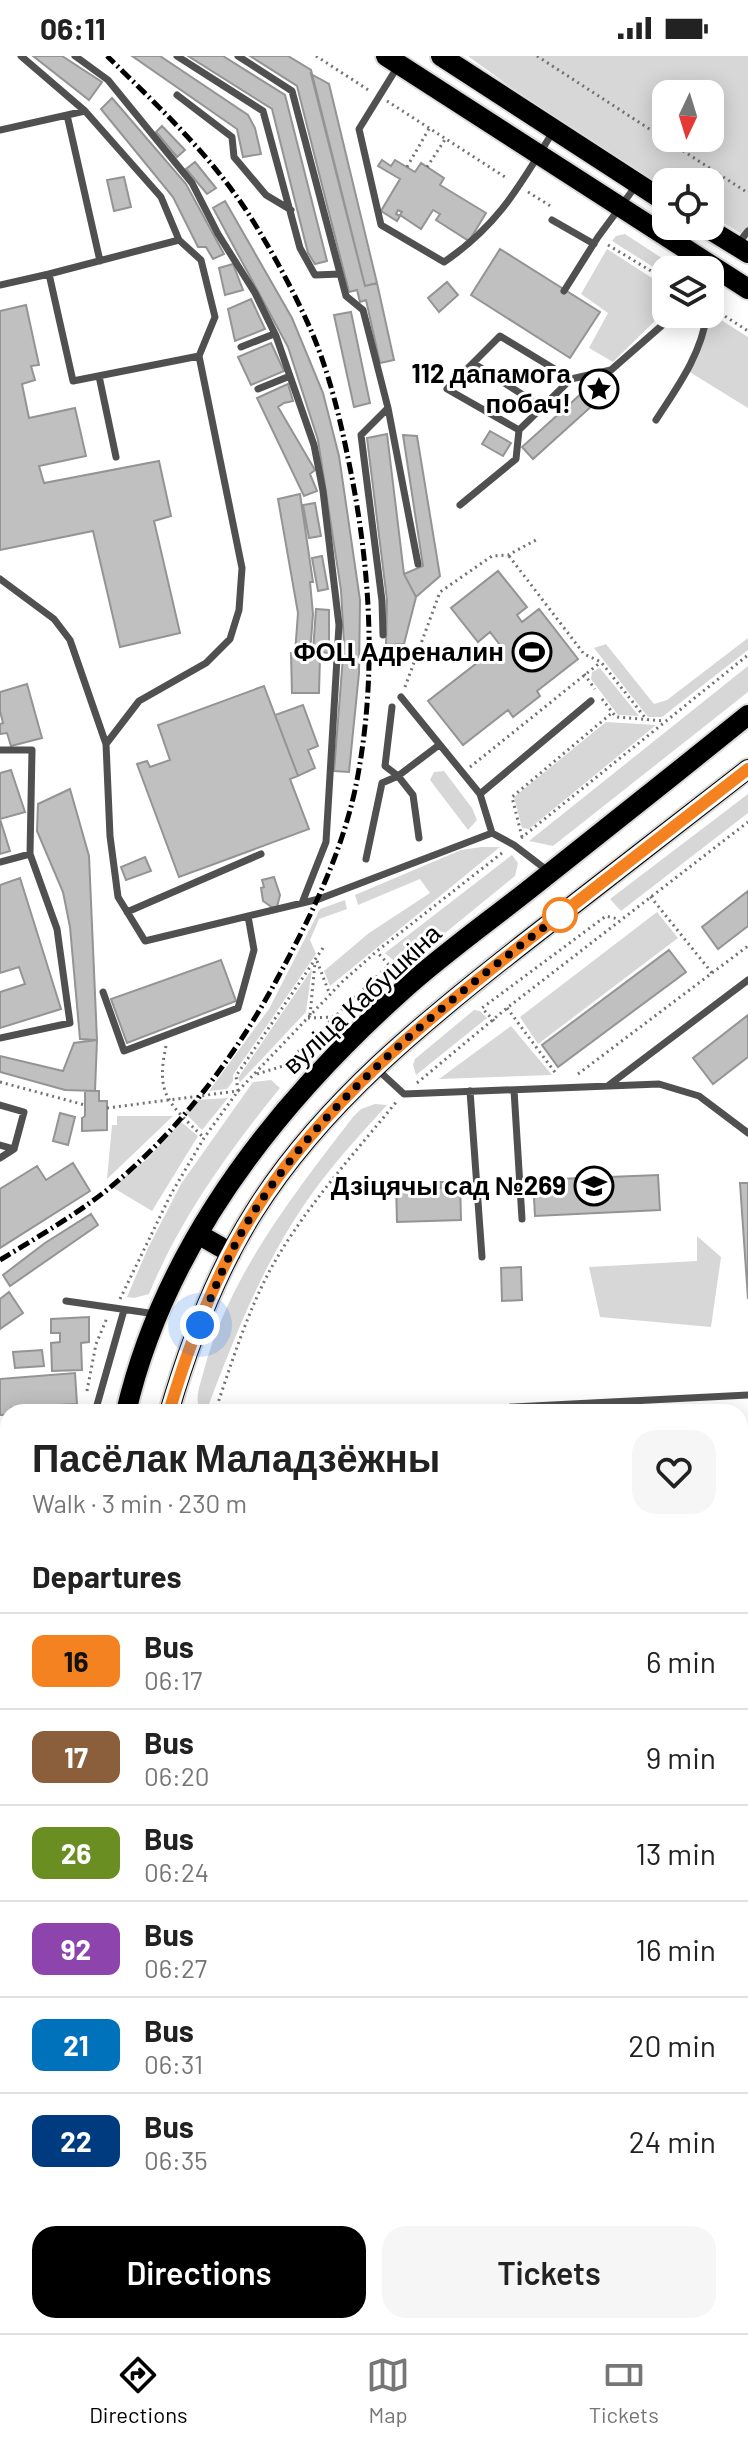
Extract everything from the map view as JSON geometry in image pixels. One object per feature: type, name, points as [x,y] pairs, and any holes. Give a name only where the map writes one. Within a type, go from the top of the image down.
[{"type":"main road","points":[[441,56],[652,193]]},
{"type":"main road","points":[[393,60],[621,208],[687,256]]},
{"type":"main road","points":[[724,235],[744,244]]},
{"type":"main road","points":[[724,279],[747,288]]},
{"type":"main road","name":"вуліца Кабушкіна","points":[[128,1404],[156,1314],[198,1234],[291,1101],[343,1046],[405,988],[748,715]]},
{"type":"main road","points":[[172,1404],[231,1253],[277,1178],[322,1124],[377,1068],[467,988],[748,769]]},
{"type":"main road","points":[[198,1234],[231,1253]]},
{"type":"lane","points":[[21,56],[85,111],[161,197],[179,240],[201,260],[215,317],[199,356],[242,568],[239,610],[230,639],[206,663],[139,701],[106,744]]},
{"type":"lane","points":[[75,56],[108,80],[192,183],[218,234],[255,293],[274,334],[314,445],[339,625],[326,842],[302,903]]},
{"type":"lane","points":[[177,56],[263,111],[300,248],[315,275],[340,274]]},
{"type":"lane","points":[[238,56],[292,91],[346,296],[363,310],[388,408],[418,564]]},
{"type":"lane","points":[[393,60],[359,129],[381,225],[444,262],[472,243],[504,210],[554,129]]},
{"type":"lane","points":[[177,95],[232,137],[234,157],[266,195],[291,210]]},
{"type":"lane","points":[[0,130],[85,111]]},
{"type":"lane","points":[[67,115],[100,261]]},
{"type":"lane","points":[[564,291],[638,184]]},
{"type":"lane","points":[[552,220],[596,241]]},
{"type":"lane","points":[[0,285],[179,240]]},
{"type":"lane","points":[[49,274],[73,381],[199,356]]},
{"type":"lane","points":[[460,505],[516,459],[519,430],[571,379],[611,370],[659,328]]},
{"type":"lane","points":[[656,420],[688,371],[705,328]]},
{"type":"lane","points":[[241,347],[274,334]]},
{"type":"lane","points":[[519,430],[447,389],[500,336],[571,379]]},
{"type":"lane","points":[[473,363],[542,407]]},
{"type":"lane","points":[[99,376],[116,457]]},
{"type":"lane","points":[[258,389],[290,376]]},
{"type":"lane","points":[[383,635],[382,601],[361,435],[388,408]]},
{"type":"lane","points":[[0,579],[54,619],[70,640],[106,744],[110,836],[118,897],[145,941],[319,899],[492,833]]},
{"type":"lane","points":[[401,697],[480,794],[492,833],[514,845],[550,873]]},
{"type":"lane","points":[[480,794],[591,701]]},
{"type":"lane","points":[[392,707],[385,766],[398,776],[413,795],[419,838]]},
{"type":"lane","points":[[366,859],[382,783],[398,776],[439,745]]},
{"type":"lane","points":[[0,750],[32,750],[30,854],[57,929],[70,1023],[0,1038]]},
{"type":"lane","points":[[0,862],[30,854]]},
{"type":"lane","points":[[127,912],[261,854]]},
{"type":"lane","points":[[103,992],[124,1051],[238,1008],[254,950],[248,916]]},
{"type":"lane","points":[[607,1086],[748,980]]},
{"type":"lane","points":[[377,1068],[404,1094],[659,1084],[699,1096],[748,1133]]},
{"type":"lane","points":[[514,1090],[522,1219]]},
{"type":"lane","points":[[470,1091],[482,1257]]},
{"type":"lane","points":[[0,1105],[24,1112],[14,1149],[0,1158]]},
{"type":"lane","points":[[0,1145],[14,1149]]},
{"type":"lane","points":[[66,1301],[156,1314]]},
{"type":"lane","points":[[97,1404],[124,1310]]},
{"type":"lane","points":[[639,1404],[748,1395]]},
{"type":"lane","points":[[0,1995],[0,2061]]},
{"type":"path","points":[[316,56],[558,211]]},
{"type":"path","points":[[537,56],[748,193]]},
{"type":"path","points":[[407,167],[430,127]]},
{"type":"path","points":[[427,167],[446,138]]},
{"type":"path","points":[[596,241],[652,272]]},
{"type":"path","points":[[724,316],[748,331]]},
{"type":"path","points":[[401,697],[440,592],[492,556],[508,555],[536,540]]},
{"type":"path","points":[[508,555],[584,654],[601,662],[647,720]]},
{"type":"path","points":[[463,773],[601,662]]},
{"type":"path","points":[[584,674],[616,717],[665,721]]},
{"type":"path","points":[[522,837],[512,797],[613,712]]},
{"type":"path","points":[[650,896],[712,973]]},
{"type":"path","points":[[494,1021],[482,1008],[606,916],[619,920]]},
{"type":"path","points":[[107,1108],[238,1091],[236,1076],[325,945]]},
{"type":"path","points":[[507,1008],[565,1086],[748,946]]},
{"type":"path","points":[[253,1075],[283,1066],[389,965],[377,951]]},
{"type":"path","points":[[316,961],[330,995]]},
{"type":"path","points":[[316,961],[308,1016],[333,1017]]},
{"type":"path","points":[[169,1034],[160,1074],[171,1106],[204,1138]]},
{"type":"path","points":[[0,1082],[85,1105]]},
{"type":"shaded area","points":[[468,56],[748,56],[748,238],[724,223],[724,168],[652,168],[652,179],[539,108]]},
{"type":"shaded area","points":[[625,234],[659,256],[652,256],[652,266],[612,241],[616,236]]},
{"type":"shaded area","points":[[607,249],[652,278],[652,324],[613,362],[589,348],[608,313],[581,294]]},
{"type":"shaded area","points":[[724,322],[748,337],[748,408],[688,371],[700,350],[701,328],[724,328]]},
{"type":"shaded area","points":[[748,638],[748,650],[662,717],[648,717],[594,648],[606,644],[654,704],[667,700]]},
{"type":"shaded area","points":[[748,666],[748,692],[553,846],[529,841]]},
{"type":"shaded area","points":[[600,668],[639,716],[618,715],[591,679],[592,672]]},
{"type":"shaded area","points":[[606,722],[656,725],[529,829],[522,828],[514,797]]},
{"type":"shaded area","points":[[444,771],[472,808],[477,820],[468,830],[430,780],[434,772]]},
{"type":"shaded area","points":[[748,794],[748,813],[621,911],[610,899]]},
{"type":"shaded area","points":[[500,847],[330,986],[324,971],[369,933],[430,893],[420,879],[358,905],[355,895],[461,850]]},
{"type":"shaded area","points":[[512,855],[518,863],[515,876],[406,965],[399,965],[385,953]]},
{"type":"shaded area","points":[[345,900],[347,909],[319,919],[310,940],[316,954],[233,1075],[233,1081],[227,1089],[209,1091],[269,1009],[320,909]]},
{"type":"shaded area","points":[[657,912],[678,938],[538,1044],[520,1017]]},
{"type":"shaded area","points":[[312,969],[306,1012],[240,1082],[238,1078]]},
{"type":"shaded area","points":[[474,1010],[487,1018],[416,1075],[415,1059]]},
{"type":"shaded area","points":[[511,1026],[552,1075],[439,1079]]},
{"type":"shaded area","points":[[271,1080],[280,1088],[207,1186],[175,1239],[149,1294],[127,1297],[181,1184],[253,1082]]},
{"type":"shaded area","points":[[228,1098],[202,1130],[185,1113],[195,1100]]},
{"type":"shaded area","points":[[375,1104],[387,1105],[304,1205],[261,1279],[209,1404],[199,1404],[204,1370],[215,1335],[247,1268],[308,1176],[361,1109]]},
{"type":"shaded area","points":[[117,1116],[173,1116],[107,1179],[112,1125],[117,1125]]},
{"type":"shaded area","points":[[181,1122],[198,1136],[152,1211],[112,1187],[148,1158]]},
{"type":"shaded area","points":[[697,1236],[721,1257],[711,1327],[600,1317],[589,1267],[697,1261]]},
{"type":"building","points":[[33,56],[62,56],[102,82],[89,100]]},
{"type":"building","points":[[132,56],[160,56],[248,115],[255,128],[261,154],[243,157],[237,129]]},
{"type":"building","points":[[188,56],[223,56],[285,95],[327,261],[315,264],[308,253],[272,109]]},
{"type":"building","points":[[250,56],[288,56],[311,70],[365,286],[377,283],[394,360],[380,363],[366,300],[360,302],[357,290],[349,292],[297,86]]},
{"type":"building","points":[[311,74],[329,84],[377,283],[365,286]]},
{"type":"building","points":[[112,98],[186,184],[224,254],[213,259],[206,247],[198,247],[173,197],[101,109]]},
{"type":"building","points":[[162,126],[185,150],[177,157],[156,132]]},
{"type":"building","points":[[382,160],[391,166],[395,160],[415,172],[421,163],[444,178],[440,185],[486,213],[469,241],[436,220],[440,214],[433,210],[421,229],[400,215],[402,212],[398,210],[396,214],[400,216],[397,221],[381,211],[400,179],[378,166]]},
{"type":"building","points":[[195,162],[216,188],[207,194],[186,169]]},
{"type":"building","points":[[124,177],[131,207],[114,211],[107,180]]},
{"type":"building","points":[[225,201],[292,318],[323,393],[339,456],[360,600],[359,673],[349,772],[334,771],[344,644],[341,590],[318,440],[288,347],[213,208]]},
{"type":"building","points":[[500,249],[600,312],[570,358],[471,295]]},
{"type":"building","points":[[233,264],[243,290],[225,295],[219,268]]},
{"type":"building","points":[[447,282],[458,295],[439,312],[428,298]]},
{"type":"building","points":[[251,299],[265,329],[235,341],[228,309]]},
{"type":"building","points":[[26,305],[39,365],[31,366],[35,380],[22,384],[29,418],[75,408],[86,456],[39,466],[44,483],[159,461],[171,516],[154,521],[180,633],[120,647],[93,531],[0,550],[0,311]]},
{"type":"building","points":[[351,312],[370,403],[354,407],[334,315]]},
{"type":"building","points":[[271,343],[284,371],[251,385],[238,357]]},
{"type":"building","points":[[593,383],[604,395],[533,459],[522,447]]},
{"type":"building","points":[[288,384],[293,401],[278,407],[315,470],[310,474],[317,491],[304,496],[257,398]]},
{"type":"building","points":[[490,431],[511,443],[503,456],[482,444]]},
{"type":"building","points":[[387,434],[404,574],[416,597],[404,644],[386,645],[387,600],[367,438]]},
{"type":"building","points":[[403,435],[417,436],[440,576],[416,597],[404,574],[423,566]]},
{"type":"building","points":[[300,494],[313,582],[310,582],[313,614],[310,654],[320,656],[319,693],[292,693],[291,653],[295,653],[298,613],[278,499]]},
{"type":"building","points":[[315,503],[321,536],[309,538],[303,505]]},
{"type":"building","points":[[322,556],[328,589],[318,591],[312,558]]},
{"type":"building","name":"ФОЦ Адреналин","points":[[498,571],[527,607],[517,615],[522,622],[539,609],[578,659],[537,691],[540,696],[513,717],[508,710],[463,745],[428,701],[500,645],[490,632],[478,642],[451,608]]},
{"type":"building","points":[[316,609],[329,610],[329,653],[313,651]]},
{"type":"building","points":[[27,684],[42,738],[11,746],[7,733],[0,734],[0,724],[3,723],[0,692]]},
{"type":"building","points":[[264,686],[298,776],[290,779],[309,829],[179,877],[137,764],[147,761],[150,767],[170,760],[158,725]]},
{"type":"building","points":[[303,705],[318,746],[308,750],[315,768],[298,776],[275,715]]},
{"type":"building","points":[[11,770],[25,812],[0,819],[0,773]]},
{"type":"building","points":[[70,789],[89,856],[97,1040],[80,1039],[70,927],[63,892],[37,831],[38,804]]},
{"type":"building","points":[[0,819],[10,851],[0,854]]},
{"type":"building","points":[[145,857],[151,871],[126,880],[121,867]]},
{"type":"building","points":[[274,877],[280,895],[277,907],[273,908],[263,901],[261,888],[264,887],[262,880]]},
{"type":"building","points":[[20,878],[61,1009],[0,1028],[0,992],[25,984],[19,967],[0,973],[0,885]]},
{"type":"building","points":[[748,891],[748,926],[718,949],[702,927]]},
{"type":"building","points":[[669,950],[686,972],[558,1067],[542,1045]]},
{"type":"building","points":[[221,960],[236,1001],[127,1043],[111,999]]},
{"type":"building","points":[[748,1015],[748,1057],[713,1084],[693,1058]]},
{"type":"building","points":[[97,1040],[95,1091],[65,1090],[0,1072],[0,1056],[63,1071],[74,1043]]},
{"type":"building","points":[[85,1091],[99,1091],[99,1101],[107,1101],[107,1130],[82,1131]]},
{"type":"building","points":[[60,1113],[75,1117],[68,1145],[53,1141]]},
{"type":"building","points":[[73,1163],[90,1191],[0,1248],[0,1189],[37,1166],[46,1180]]},
{"type":"building","points":[[658,1175],[660,1210],[535,1216],[533,1180]]},
{"type":"building","points":[[396,1182],[415,1182],[416,1188],[441,1188],[440,1182],[460,1182],[461,1220],[397,1222]]},
{"type":"building","points":[[740,1183],[748,1183],[748,1299]]},
{"type":"building","points":[[91,1214],[98,1225],[10,1286],[3,1275]]},
{"type":"building","points":[[521,1267],[522,1300],[502,1301],[501,1268]]},
{"type":"building","points":[[9,1292],[23,1313],[0,1329],[0,1299]]},
{"type":"building","points":[[89,1317],[89,1342],[81,1343],[82,1370],[52,1371],[51,1343],[60,1342],[60,1333],[51,1333],[51,1319]]},
{"type":"building","points":[[42,1350],[44,1366],[15,1368],[13,1352]]},
{"type":"building","points":[[75,1373],[77,1404],[0,1404],[0,1379]]},
{"type":"railway","points":[[0,1260],[81,1209],[133,1168],[202,1093],[242,1039],[312,912],[332,864],[355,790],[367,707],[369,624],[362,540],[341,425],[316,344],[283,274],[238,198],[185,134],[107,56]]},
{"type":"bus line","name":"16","points":[[171,1404],[231,1253],[277,1178],[322,1124],[377,1068],[467,988],[748,769]]},
{"type":"place","name":"112 дапамога побач!","points":[[599,389]]},
{"type":"place","name":"ФОЦ Адреналин","points":[[532,652]]},
{"type":"place","name":"Дзіцячы сад №269","points":[[594,1186]]},
{"type":"route","points":[[200,1325],[231,1253],[253,1213],[277,1178],[322,1124],[428,1021],[560,915]]}]
